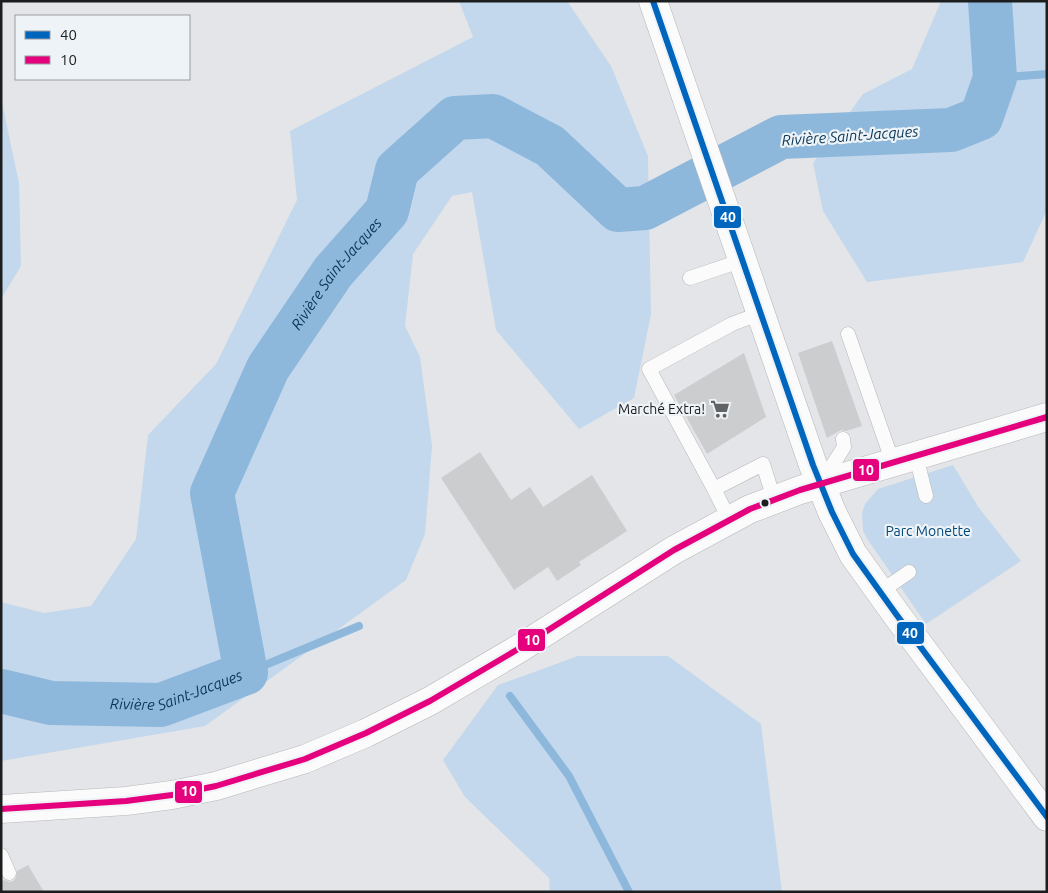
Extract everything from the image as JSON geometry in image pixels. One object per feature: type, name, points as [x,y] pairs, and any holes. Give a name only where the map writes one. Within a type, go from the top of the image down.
[{"type":"main road","points":[[653,1],[832,512],[853,554],[1047,816]]},
{"type":"main road","points":[[1,809],[126,801],[172,795],[251,777],[305,759],[366,733],[430,700],[520,648],[643,568],[729,519],[774,499],[1047,417]]},
{"type":"lane","points":[[690,278],[743,260]]},
{"type":"lane","points":[[729,519],[649,369],[732,324],[761,313]]},
{"type":"lane","points":[[848,334],[904,459],[926,496]]},
{"type":"lane","points":[[821,484],[844,447],[843,439]]},
{"type":"lane","points":[[714,489],[763,464],[774,499]]},
{"type":"lane","points":[[880,592],[908,572]]},
{"type":"lane","points":[[1,855],[9,873]]},
{"type":"green space","points":[[459,1],[567,1],[611,66],[648,156],[651,314],[634,398],[579,429],[496,330],[472,192],[452,196],[413,254],[405,326],[420,357],[432,446],[425,534],[406,580],[205,726],[1,761],[1,602],[44,613],[91,606],[136,539],[148,435],[216,364],[297,200],[290,131],[473,37]]},
{"type":"green space","points":[[941,1],[1047,1],[1047,210],[1023,262],[867,282],[823,211],[813,163],[863,94],[912,69]]},
{"type":"green space","points":[[1,98],[19,183],[21,266],[1,299]]},
{"type":"green space","name":"Parc Monette","points":[[953,465],[979,508],[1021,561],[926,624],[868,540],[863,531],[862,513],[865,504],[878,489]]},
{"type":"green space","points":[[578,656],[668,656],[761,724],[782,892],[550,892],[549,878],[465,797],[443,760],[498,685]]},
{"type":"building","points":[[832,341],[862,426],[846,431],[841,430],[827,438],[798,353]]},
{"type":"building","points":[[744,353],[766,417],[707,454],[674,395]]},
{"type":"building","points":[[480,452],[511,500],[530,487],[543,507],[592,475],[627,531],[579,562],[581,565],[557,581],[548,567],[514,590],[441,478]]},
{"type":"building","points":[[28,865],[44,892],[1,892],[1,881],[13,881],[16,878],[17,871]]},
{"type":"waterway","name":"Rivière Saint-Jacques","points":[[1,691],[51,703],[161,705],[246,673],[212,493],[268,368],[333,272],[387,211],[397,170],[455,118],[493,116],[550,146],[618,210],[645,208],[781,137],[951,130],[981,118],[995,78],[990,1]]},
{"type":"waterway","points":[[995,78],[1047,74]]},
{"type":"waterway","points":[[246,673],[359,626]]},
{"type":"waterway","points":[[510,696],[569,776],[629,892]]},
{"type":"transit line","name":"40","points":[[653,1],[813,465],[832,512],[853,554],[1047,817]]},
{"type":"transit line","name":"10","points":[[1,809],[126,801],[172,795],[216,786],[305,759],[366,733],[430,701],[520,648],[674,550],[750,509],[800,490],[1047,417]]},
{"type":"place","name":"Marché Extra!","points":[[720,409]]}]
